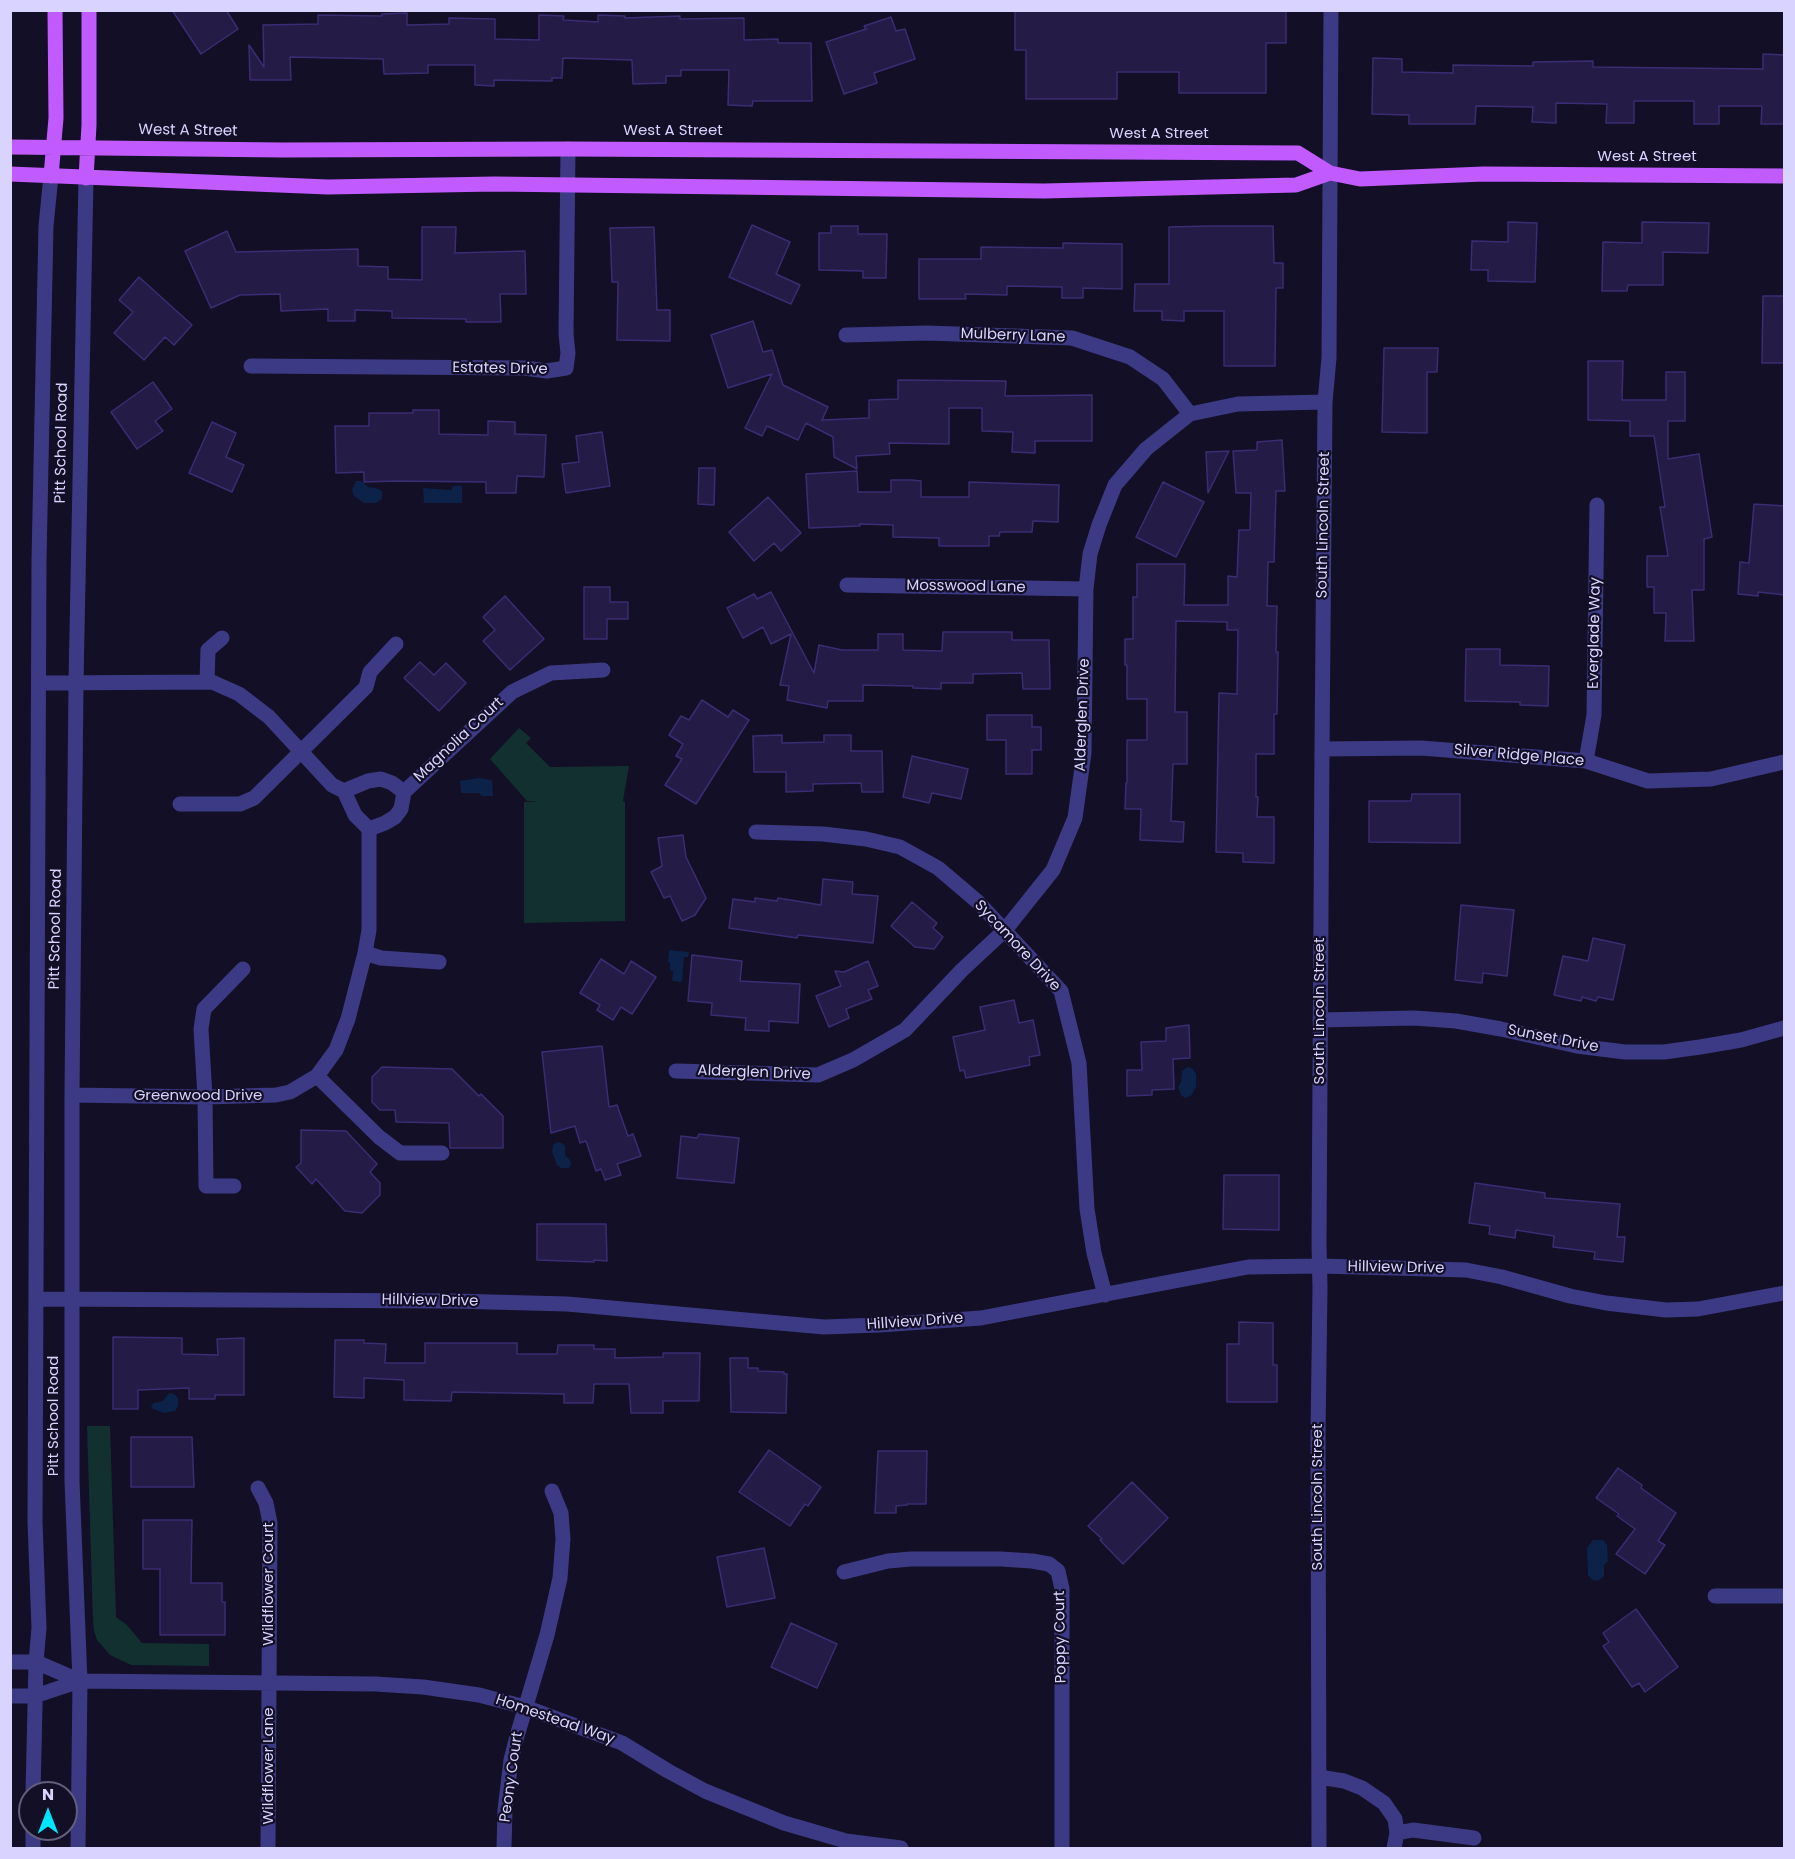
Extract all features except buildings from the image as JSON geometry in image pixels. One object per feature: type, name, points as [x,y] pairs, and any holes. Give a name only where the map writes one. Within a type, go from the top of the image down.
[{"type":"main road","name":"Pitt School Road","points":[[51,176],[56,118],[55,10]]},
{"type":"main road","name":"Pitt School Road","points":[[86,178],[89,10]]},
{"type":"main road","name":"West A Street","points":[[10,147],[1298,153],[1330,173],[1360,179],[1484,174],[1785,176]]},
{"type":"main road","points":[[10,174],[328,187],[567,185],[1055,191],[1296,185],[1330,173]]},
{"type":"street","name":"South Lincoln Street","points":[[1318,1848],[1320,1020],[1331,10]]},
{"type":"street","name":"Estates Drive","points":[[250,366],[524,368],[547,371],[566,368],[568,353],[566,334],[568,149]]},
{"type":"street","name":"Pitt School Road","points":[[33,1781],[39,1628],[35,1522],[40,548],[46,226],[51,176]]},
{"type":"street","name":"Pitt School Road","points":[[78,1848],[80,1681],[72,1481],[72,1095],[76,683],[86,178]]},
{"type":"street","name":"Mulberry Lane","points":[[846,335],[927,333],[1072,338],[1130,357],[1163,379],[1190,414]]},
{"type":"street","name":"Alderglen Drive","points":[[676,1071],[818,1075],[853,1060],[905,1030],[962,970],[1005,930],[1053,870],[1075,818],[1084,753],[1086,589],[1090,554],[1115,485],[1146,449],[1190,414],[1238,404],[1325,402]]},
{"type":"street","name":"Everglade Way","points":[[1586,760],[1594,715],[1597,505]]},
{"type":"street","name":"Mosswood Lane","points":[[847,585],[1086,589]]},
{"type":"street","points":[[207,682],[208,650],[222,638]]},
{"type":"street","points":[[180,804],[240,804],[254,798],[366,687],[370,672],[396,644]]},
{"type":"street","name":"Magnolia Court","points":[[369,829],[395,817],[401,808],[404,792],[512,692],[551,674],[603,670]]},
{"type":"street","points":[[39,682],[212,682],[239,694],[269,717],[300,753],[332,785],[344,792],[355,815],[369,829]]},
{"type":"street","name":"Silver Ridge Place","points":[[1322,749],[1421,748],[1586,760],[1648,781],[1711,779],[1785,762]]},
{"type":"street","points":[[344,792],[368,781],[381,779],[392,783],[404,792]]},
{"type":"street","name":"Greenwood Drive","points":[[72,1095],[205,1097],[276,1095],[290,1092],[317,1076],[336,1050],[353,1001],[365,953],[369,930],[369,829]]},
{"type":"street","name":"Sycamore Drive","points":[[756,832],[866,838],[900,847],[938,868],[978,902],[1061,991],[1079,1064],[1087,1209],[1094,1253],[1105,1295]]},
{"type":"street","points":[[365,953],[381,958],[440,962]]},
{"type":"street","points":[[234,1186],[206,1186],[205,1097],[201,1029],[204,1009],[243,969]]},
{"type":"street","name":"Sunset Drive","points":[[1320,1020],[1414,1018],[1456,1021],[1577,1046],[1625,1052],[1664,1052],[1700,1047],[1741,1040],[1785,1028]]},
{"type":"street","points":[[317,1076],[379,1137],[400,1153],[442,1153]]},
{"type":"street","name":"Hillview Drive","points":[[36,1299],[454,1300],[567,1304],[824,1327],[981,1318],[1248,1267],[1320,1266],[1466,1270],[1502,1276],[1570,1296],[1666,1310],[1698,1309],[1785,1293]]},
{"type":"street","name":"Wildflower Court","points":[[258,1488],[266,1503],[270,1523],[269,1683]]},
{"type":"street","name":"Peony Court","points":[[504,1848],[505,1810],[512,1760],[560,1578],[563,1539],[561,1513],[552,1491]]},
{"type":"street","name":"Poppy Court","points":[[844,1572],[888,1561],[911,1559],[1032,1561],[1049,1564],[1058,1571],[1062,1589],[1062,1848]]},
{"type":"street","points":[[1715,1596],[1785,1596]]},
{"type":"street","name":"Homestead Way","points":[[10,1662],[36,1662],[80,1681]]},
{"type":"street","name":"Homestead Way","points":[[10,1696],[35,1696],[80,1681],[375,1684],[423,1687],[496,1698],[622,1743],[705,1791],[784,1823],[821,1841],[846,1841],[901,1848]]},
{"type":"street","name":"Wildflower Lane","points":[[268,1848],[269,1683]]},
{"type":"street","points":[[1319,1777],[1344,1781],[1362,1788],[1384,1803],[1395,1819],[1397,1833],[1394,1848]]},
{"type":"street","points":[[1397,1833],[1413,1830],[1474,1838]]},
{"type":"green space","points":[[519,728],[531,738],[526,743],[550,767],[629,766],[623,801],[625,802],[625,921],[524,923],[524,802],[540,801],[527,801],[490,759]]},
{"type":"green space","points":[[87,1426],[110,1426],[116,1617],[127,1625],[142,1643],[209,1644],[209,1666],[131,1665],[110,1655],[97,1640],[93,1621]]},
{"type":"water","points":[[356,481],[382,491],[382,499],[376,503],[364,503],[354,496],[352,490]]},
{"type":"water","points":[[453,486],[462,486],[462,503],[424,503],[423,488],[451,490]]},
{"type":"water","points":[[478,778],[492,780],[493,796],[461,793],[460,781]]},
{"type":"water","points":[[669,950],[689,952],[688,957],[684,957],[682,982],[672,981],[673,971],[670,970],[668,962]]},
{"type":"water","points":[[1188,1067],[1196,1074],[1196,1086],[1192,1095],[1185,1098],[1178,1087],[1182,1071]]},
{"type":"water","points":[[557,1142],[565,1146],[565,1155],[571,1164],[569,1168],[561,1168],[557,1165],[552,1152],[553,1145]]},
{"type":"water","points":[[169,1393],[178,1398],[175,1411],[164,1413],[151,1408],[153,1403],[163,1401]]},
{"type":"water","points":[[1593,1540],[1603,1540],[1607,1545],[1608,1561],[1604,1565],[1604,1576],[1594,1581],[1588,1575],[1587,1548]]}]
